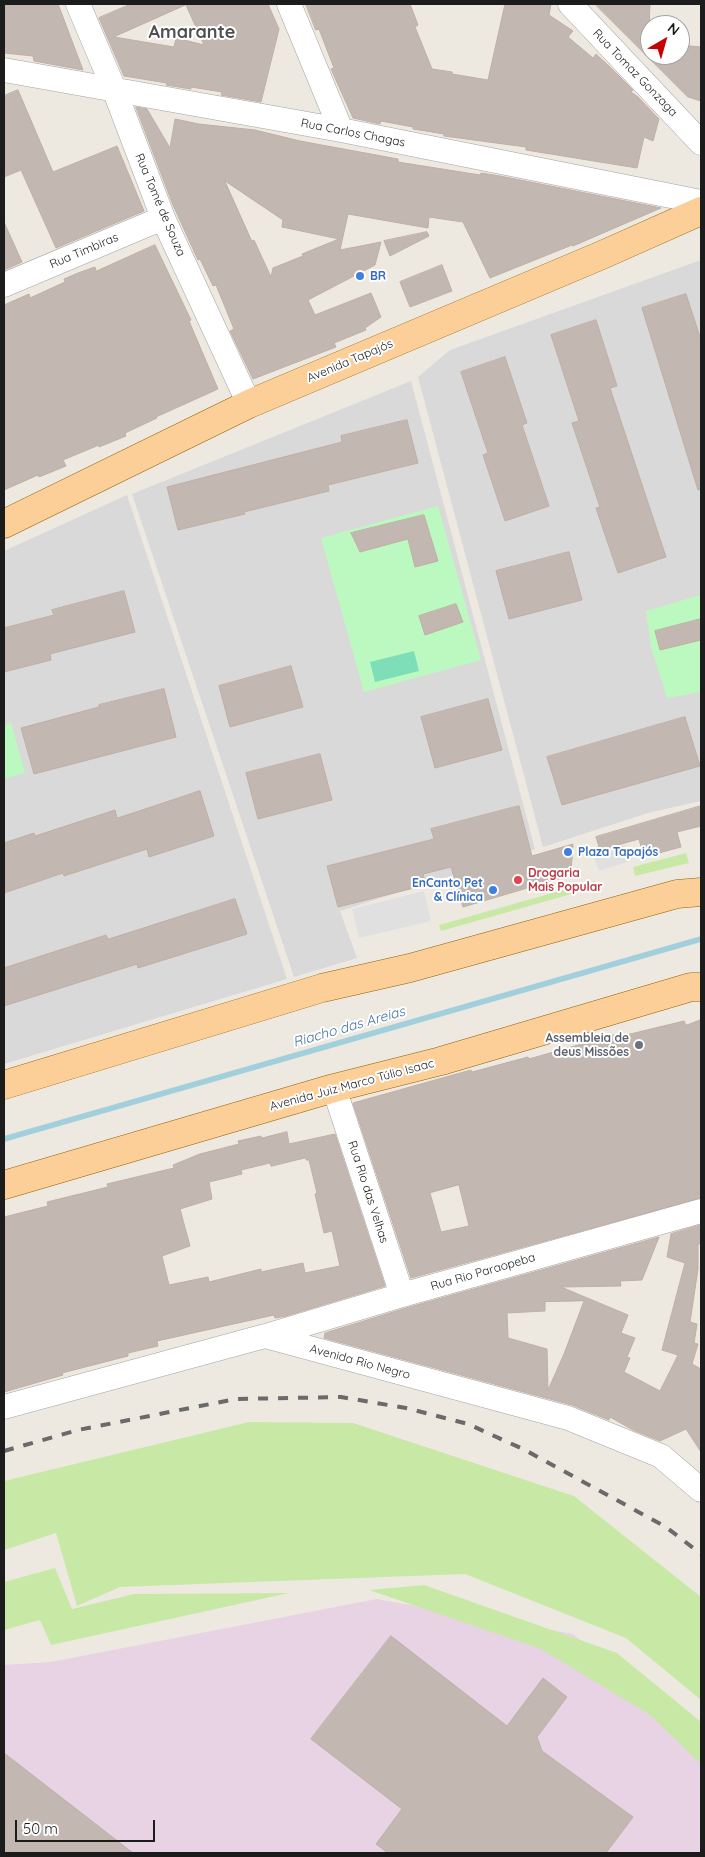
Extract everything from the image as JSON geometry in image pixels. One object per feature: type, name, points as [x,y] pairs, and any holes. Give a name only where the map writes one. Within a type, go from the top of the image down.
[{"type":"main road","name":"Avenida Tapajós","points":[[4,524],[249,404],[602,255],[701,211]]},
{"type":"main road","points":[[4,1085],[322,988],[410,968],[677,894],[701,892]]},
{"type":"main road","name":"Avenida Juiz Marco Túlio Isaac","points":[[4,1185],[334,1088],[441,1061],[691,987],[701,987]]},
{"type":"street","name":"Rua Tomé de Souza","points":[[78,4],[114,89],[163,218],[249,404]]},
{"type":"street","points":[[289,4],[341,130]]},
{"type":"street","name":"Rua Tomaz Gonzaga","points":[[570,4],[701,143]]},
{"type":"street","name":"Rua Carlos Chagas","points":[[11,75],[114,89],[341,130],[701,202]]},
{"type":"street","name":"Rua Timbiras","points":[[4,285],[163,218]]},
{"type":"street","name":"Rua Rio das Velhas","points":[[334,1088],[402,1295]]},
{"type":"street","name":"Rua Rio Paraopeba","points":[[265,1336],[402,1295],[701,1211]]},
{"type":"street","points":[[4,1407],[265,1336]]},
{"type":"street","name":"Avenida Rio Negro","points":[[265,1336],[568,1418],[661,1456],[701,1490]]},
{"type":"shaded area","points":[[701,260],[701,801],[648,813],[543,847],[418,377],[450,350]]},
{"type":"shaded area","points":[[411,381],[535,849],[340,911],[357,958],[294,977],[132,494]]},
{"type":"shaded area","points":[[127,495],[287,979],[4,1064],[4,551]]},
{"type":"shaded area","points":[[625,845],[630,861],[599,871],[594,856]]},
{"type":"shaded area","points":[[424,891],[431,921],[359,938],[352,909]]},
{"type":"shaded area","points":[[377,1599],[573,1634],[701,1748],[701,1853],[4,1853],[4,1665],[51,1662]]},
{"type":"green space","points":[[438,506],[481,660],[364,692],[321,538]]},
{"type":"green space","points":[[701,595],[701,692],[667,698],[651,647],[646,611]]},
{"type":"green space","points":[[414,651],[419,671],[375,682],[370,662]]},
{"type":"green space","points":[[11,723],[25,773],[4,779],[4,725]]},
{"type":"green space","points":[[686,853],[689,863],[635,876],[633,867]]},
{"type":"green space","points":[[595,881],[596,887],[441,931],[439,925]]},
{"type":"green space","points":[[249,1422],[353,1423],[574,1496],[701,1597],[701,1700],[626,1638],[465,1574],[120,1587],[77,1606],[56,1533],[4,1550],[4,1481]]},
{"type":"green space","points":[[55,1568],[72,1609],[134,1594],[289,1593],[51,1645],[40,1620],[4,1630],[4,1582]]},
{"type":"green space","points":[[424,1585],[617,1653],[701,1722],[701,1764],[650,1715],[541,1649],[369,1590]]},
{"type":"building","points":[[4,4],[58,4],[83,70],[34,61],[33,56],[4,53]]},
{"type":"building","points":[[131,4],[268,4],[279,29],[261,102],[221,95],[222,92],[166,85],[167,83],[124,76],[99,18]],"holes":[[[186,5],[204,45],[176,38],[174,47],[114,37]]]},
{"type":"building","points":[[306,4],[410,4],[418,25],[415,27],[432,69],[488,80],[505,4],[551,4],[549,15],[573,31],[568,37],[593,58],[596,54],[633,90],[631,92],[659,119],[653,141],[644,137],[637,168],[526,150],[526,147],[444,136],[444,134],[413,129],[413,127],[381,121],[380,124],[353,118],[331,69],[334,68],[319,29],[316,30]]},
{"type":"building","points":[[595,4],[650,4],[650,15],[640,15],[640,49]]},
{"type":"building","points":[[690,46],[701,47],[701,101],[688,97],[656,65],[690,65]]},
{"type":"building","points":[[18,90],[53,172],[117,146],[144,211],[56,248],[21,170],[4,177],[4,96]]},
{"type":"building","points":[[136,107],[147,109],[170,148],[175,119],[199,124],[255,130],[300,141],[398,159],[398,162],[480,175],[481,173],[500,176],[661,208],[573,246],[490,278],[463,222],[429,217],[428,228],[348,214],[340,250],[381,242],[375,265],[308,300],[315,315],[371,293],[381,317],[365,328],[366,330],[334,343],[336,347],[253,379],[230,331],[234,329],[216,285],[213,286],[200,259],[198,260],[173,205]],"holes":[[[225,181],[283,220],[282,227],[339,239],[273,268],[271,277],[254,240],[252,241]]]},
{"type":"building","points":[[4,222],[22,262],[4,270]]},
{"type":"building","points":[[427,232],[429,236],[390,256],[384,241]]},
{"type":"building","points":[[155,245],[191,320],[189,321],[218,389],[156,417],[125,433],[126,436],[63,460],[66,466],[39,477],[38,475],[4,490],[4,305],[29,294],[30,298],[65,282],[64,279],[78,273],[95,267],[96,271]]},
{"type":"building","name":"BR","points":[[442,265],[452,291],[410,307],[400,282]]},
{"type":"building","points":[[686,294],[701,340],[701,489],[698,490],[642,308]]},
{"type":"building","points":[[596,320],[617,386],[610,388],[666,557],[618,573],[596,508],[600,507],[572,423],[579,421],[551,335]]},
{"type":"building","points":[[505,357],[527,423],[522,425],[549,506],[505,521],[483,455],[488,453],[461,372]]},
{"type":"building","points":[[407,420],[418,463],[328,485],[329,491],[178,530],[167,487],[342,442],[341,436]]},
{"type":"building","points":[[424,515],[438,561],[415,567],[408,539],[360,552],[351,533]]},
{"type":"building","points":[[569,552],[582,600],[509,619],[496,571]]},
{"type":"building","points":[[124,591],[135,632],[50,654],[51,660],[4,672],[4,628],[54,615],[52,610]]},
{"type":"building","points":[[456,604],[463,622],[425,635],[419,616]]},
{"type":"building","points":[[701,619],[701,640],[660,650],[655,631]]},
{"type":"building","points":[[291,666],[303,707],[230,727],[219,686]]},
{"type":"building","points":[[164,689],[176,737],[34,774],[21,728],[99,707],[99,705]]},
{"type":"building","points":[[488,699],[502,750],[435,768],[421,717]]},
{"type":"building","points":[[685,717],[700,766],[562,805],[547,757]]},
{"type":"building","points":[[320,754],[332,800],[258,819],[246,773]]},
{"type":"building","points":[[200,791],[214,836],[149,857],[147,849],[64,876],[63,873],[4,893],[4,843],[34,833],[35,836],[115,810],[117,818]]},
{"type":"building","points":[[519,806],[532,856],[573,844],[571,871],[568,876],[463,907],[451,867],[423,874],[426,885],[338,907],[327,866],[434,839],[431,829]]},
{"type":"building","points":[[701,806],[701,826],[677,832],[681,847],[644,857],[639,839],[600,850],[596,837]]},
{"type":"building","points":[[235,899],[247,934],[138,968],[137,964],[4,1006],[4,968],[106,935],[108,939]]},
{"type":"building","points":[[701,1020],[701,1198],[411,1278],[353,1103],[471,1070],[472,1072],[528,1057],[529,1059],[617,1034],[618,1037],[684,1021],[686,1025]],"holes":[[[459,1185],[469,1226],[441,1232],[430,1193]]]},
{"type":"building","points":[[287,1132],[289,1144],[335,1134],[385,1286],[286,1316],[275,1318],[274,1315],[157,1341],[158,1346],[128,1353],[128,1356],[62,1373],[63,1375],[4,1392],[4,1217],[48,1206],[47,1202],[108,1187],[107,1184],[174,1168],[173,1165],[200,1154],[239,1144],[238,1141],[261,1136],[261,1138]],"holes":[[[306,1158],[306,1160],[309,1160],[324,1233],[332,1231],[340,1266],[305,1273],[303,1263],[261,1272],[261,1269],[209,1282],[208,1277],[169,1285],[162,1256],[190,1246],[180,1209],[212,1199],[209,1182],[242,1174],[241,1170],[270,1163],[271,1166]]]},
{"type":"building","points":[[701,1225],[701,1244],[698,1244],[698,1269],[690,1322],[697,1324],[694,1343],[698,1344],[692,1364],[701,1369],[701,1452],[686,1429],[660,1441],[633,1430],[610,1417],[609,1420],[572,1405],[324,1338],[325,1333],[406,1308],[659,1237],[642,1280],[620,1281],[621,1286],[561,1287],[628,1315],[621,1333],[635,1338],[627,1357],[630,1358],[624,1372],[660,1391],[678,1355],[662,1350],[685,1263],[667,1257],[671,1234]],"holes":[[[584,1301],[548,1390],[547,1349],[508,1338],[507,1313],[545,1311],[545,1302]]]},
{"type":"building","points":[[391,1636],[507,1726],[543,1678],[567,1697],[537,1737],[542,1751],[633,1817],[606,1853],[388,1853],[376,1844],[402,1809],[311,1739]]},
{"type":"building","points":[[4,1753],[133,1853],[4,1853]]},
{"type":"waterway","name":"Riacho das Areias","points":[[4,1139],[701,939]]},
{"type":"railway","points":[[4,1451],[78,1430],[236,1399],[341,1397],[406,1408],[468,1424],[525,1450],[666,1527],[701,1554]]},
{"type":"place","name":"BR","points":[[360,276]]},
{"type":"place","name":"Plaza Tapajós","points":[[568,852]]},
{"type":"place","name":"Drogaria Mais Popular","points":[[518,880]]},
{"type":"place","name":"EnCanto Pet & Clínica","points":[[493,890]]},
{"type":"place","name":"Assembleia de deus Missões","points":[[639,1045]]},
{"type":"district","name":"Amarante","points":[[192,33]]}]
